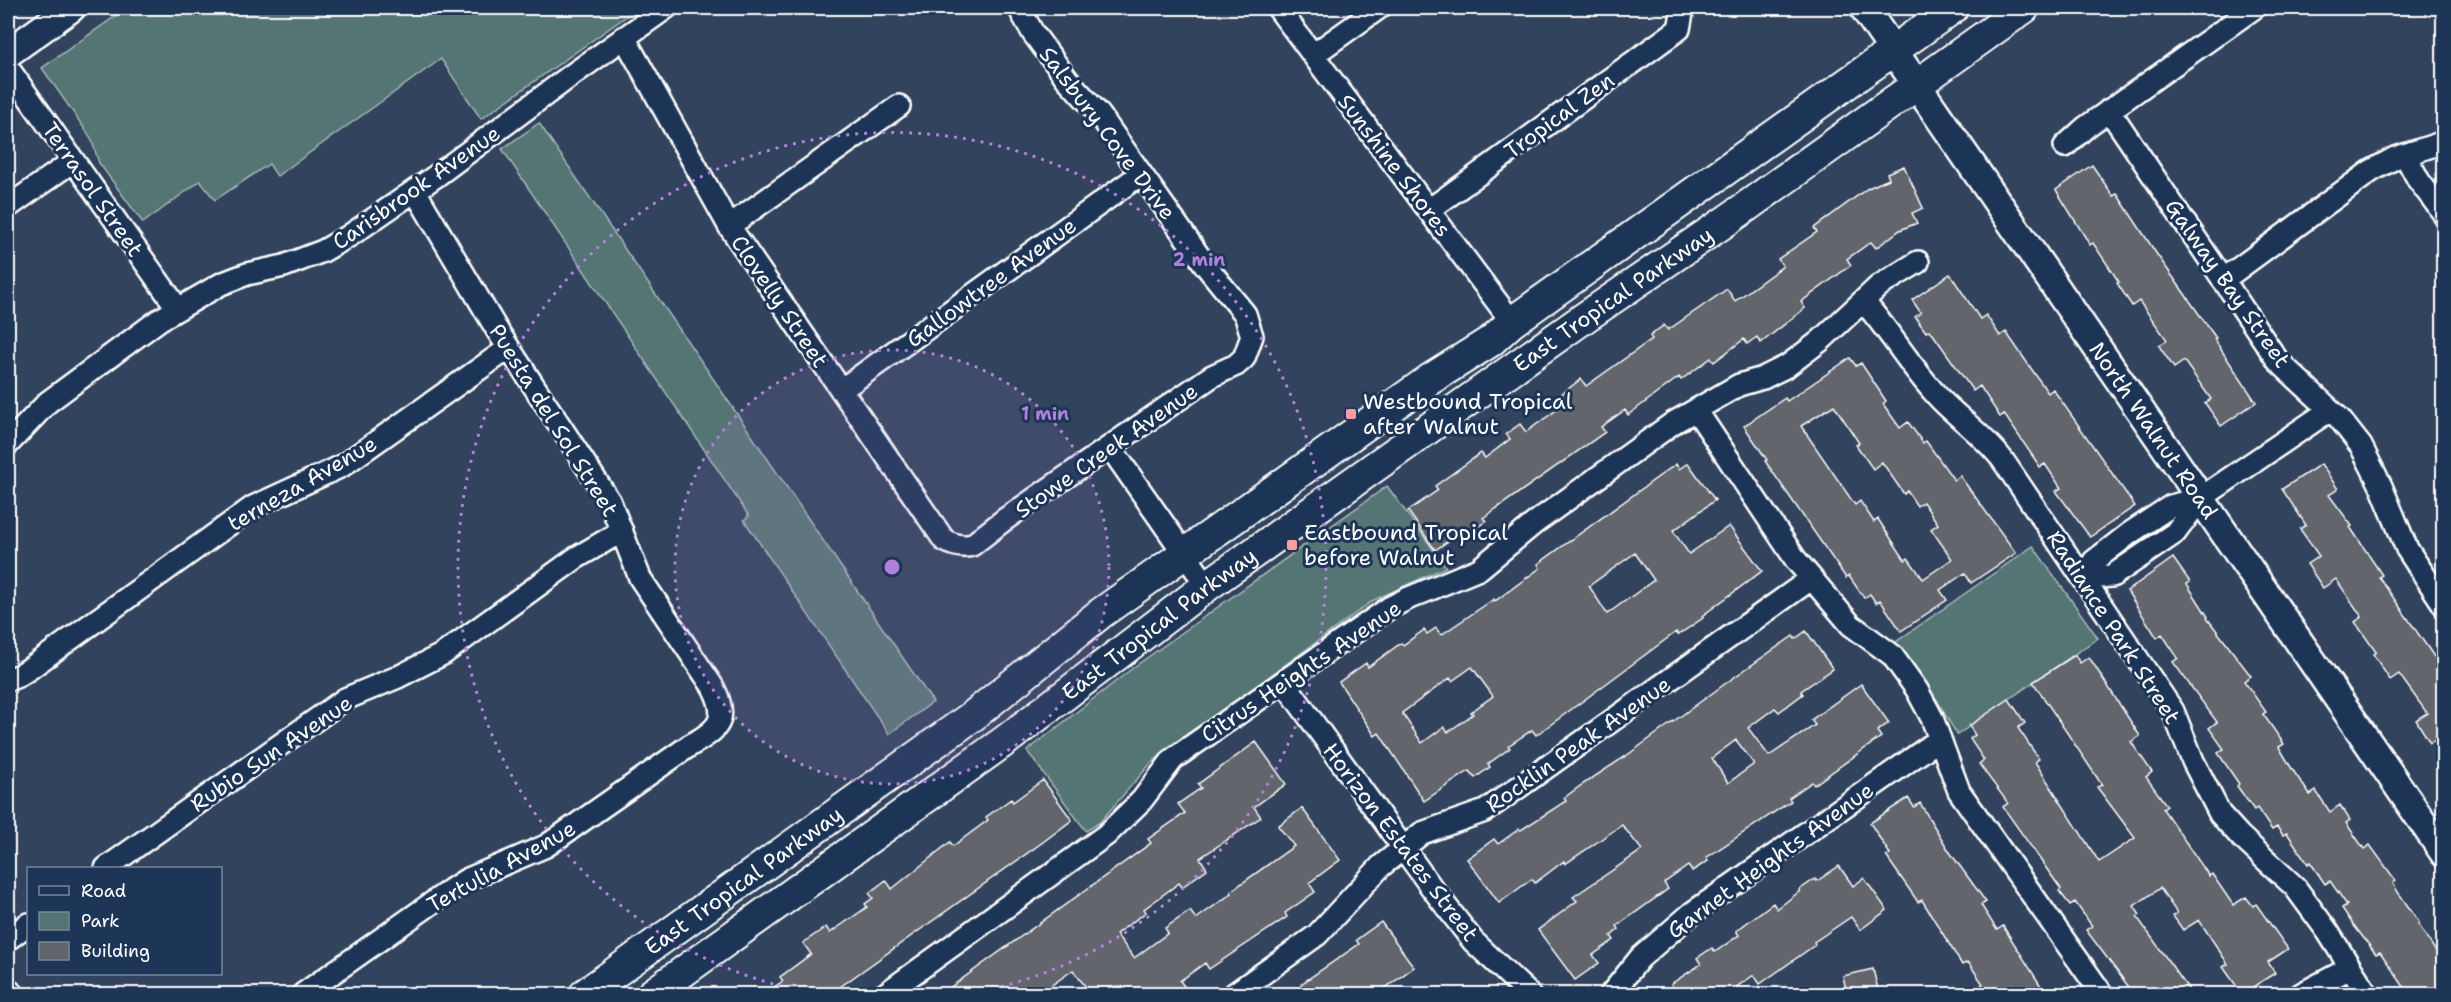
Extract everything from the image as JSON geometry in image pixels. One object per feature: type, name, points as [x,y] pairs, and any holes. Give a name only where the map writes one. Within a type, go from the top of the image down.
[{"type":"main road","name":"East Tropical Parkway","points":[[585,994],[974,715],[1071,637],[1185,554],[1429,380],[1491,341],[1512,322],[1953,8]]},
{"type":"main road","name":"East Tropical Parkway","points":[[652,994],[1006,740],[1207,586],[2024,8]]},
{"type":"street","points":[[8,53],[71,8]]},
{"type":"street","name":"Carisbrook Avenue","points":[[8,444],[48,402],[159,320],[221,284],[247,274],[284,266],[322,251],[415,192],[666,8]]},
{"type":"street","name":"Salsbury Cove Drive","points":[[1019,8],[1067,79],[1099,114],[1206,266],[1245,314],[1252,336],[1249,348]]},
{"type":"street","name":"Sunshine Shores","points":[[1278,8],[1512,322]]},
{"type":"street","points":[[1312,55],[1379,8]]},
{"type":"street","name":"North Walnut Road","points":[[1864,8],[2444,853]]},
{"type":"street","points":[[2065,146],[2109,110],[2254,8]]},
{"type":"street","name":"Tropical Zen","points":[[1429,210],[1679,28],[1683,11]]},
{"type":"street","name":"Clovelly Street","points":[[624,37],[729,226],[944,540],[959,546]]},
{"type":"street","name":"Terrasol Street","points":[[8,68],[178,309]]},
{"type":"street","points":[[729,226],[899,106]]},
{"type":"street","name":"Galway Bay Street","points":[[2109,110],[2278,361],[2330,410],[2361,446],[2407,549],[2444,604]]},
{"type":"street","points":[[2223,280],[2370,171],[2405,154],[2444,142]]},
{"type":"street","points":[[2405,154],[2419,181],[2444,214]]},
{"type":"street","points":[[8,207],[73,161]]},
{"type":"street","name":"Gallowtree Avenue","points":[[841,390],[1141,174]]},
{"type":"street","name":"Puesta del Sol Street","points":[[415,192],[509,348],[610,502],[640,578],[713,687],[719,699],[721,713]]},
{"type":"street","name":"Citrus Heights Avenue","points":[[885,994],[1106,835],[1142,800],[1173,759],[1389,608],[1479,569],[1536,522],[1601,474],[1696,410],[1739,385],[1763,378],[1786,366],[1820,341],[1879,286],[1918,262]]},
{"type":"street","name":"Radiance Park Street","points":[[1863,301],[1942,401],[1987,439],[2173,711],[2193,761],[2220,814],[2295,887],[2328,932],[2367,994]]},
{"type":"street","name":"terneza Avenue","points":[[8,680],[23,673],[253,507],[342,466],[509,348]]},
{"type":"street","name":"Stowe Creek Avenue","points":[[959,546],[972,545],[1004,520],[1212,376],[1236,365],[1244,358],[1249,348]]},
{"type":"street","points":[[1696,410],[1796,560],[1851,625],[1892,655],[1917,690],[1932,718],[1959,791],[2102,994]]},
{"type":"street","points":[[2084,578],[2112,576],[2175,533],[2201,498],[2330,410]]},
{"type":"street","points":[[1110,447],[1207,586]]},
{"type":"street","name":"Rubio Sun Avenue","points":[[107,867],[345,699],[407,673],[443,654],[576,558],[622,531]]},
{"type":"street","name":"Rocklin Peak Avenue","points":[[1234,994],[1317,935],[1370,878],[1422,833],[1485,811],[1811,579]]},
{"type":"street","name":"Horizon Estates Street","points":[[1284,682],[1402,849],[1473,940],[1529,994]]},
{"type":"street","name":"Tertulia Avenue","points":[[303,994],[466,880],[546,846],[689,746],[714,732],[720,722],[721,713]]},
{"type":"street","name":"Garnet Heights Avenue","points":[[1611,994],[1640,958],[1692,913],[1940,739]]},
{"type":"street","points":[[8,939],[27,925]]},
{"type":"street","points":[[2301,994],[2350,968]]},
{"type":"street","points":[[8,990],[13,994]]},
{"type":"green space","points":[[127,8],[638,8],[481,119],[441,59],[277,176],[269,164],[215,200],[200,181],[143,223],[99,163],[91,138],[42,68]]},
{"type":"green space","points":[[539,123],[933,702],[889,734],[744,520],[749,516],[502,149]]},
{"type":"green space","points":[[1387,486],[1446,567],[1374,600],[1152,762],[1099,823],[1086,831],[1027,751],[1134,667]]},
{"type":"green space","points":[[2033,546],[2098,638],[1957,735],[1937,700],[1893,644]]},
{"type":"building","points":[[2092,165],[2113,196],[2117,194],[2216,338],[2214,339],[2256,402],[2221,426],[2205,403],[2211,399],[2184,361],[2174,368],[2159,346],[2167,340],[2139,301],[2132,306],[2117,283],[2119,282],[2093,243],[2090,245],[2056,190]]},
{"type":"building","points":[[1904,166],[1923,208],[1912,213],[1917,223],[1900,230],[1876,248],[1871,242],[1847,259],[1851,265],[1801,302],[1805,308],[1761,343],[1757,337],[1747,344],[1744,339],[1714,362],[1711,358],[1681,380],[1679,377],[1628,415],[1625,410],[1601,427],[1605,432],[1483,518],[1486,521],[1470,533],[1466,529],[1435,550],[1408,511],[1438,490],[1435,486],[1481,453],[1485,458],[1510,439],[1506,434],[1520,424],[1526,432],[1562,406],[1556,398],[1581,379],[1586,386],[1652,339],[1650,336],[1664,325],[1668,330],[1727,289],[1735,301],[1783,266],[1778,259],[1817,232],[1814,228],[1868,188],[1889,179],[1887,173]]},
{"type":"building","points":[[1950,274],[1980,319],[1986,315],[2000,336],[2006,332],[2048,393],[2053,389],[2135,506],[2090,537],[2056,491],[2061,488],[2045,464],[2040,467],[2004,414],[2000,417],[1980,386],[1973,391],[1930,330],[1926,332],[1915,317],[1921,313],[1912,300]]},
{"type":"building","points":[[1850,358],[1856,366],[1861,363],[1886,401],[1883,404],[1900,428],[1908,422],[1923,443],[1926,441],[1954,480],[1960,476],[2016,553],[1971,583],[1965,573],[1940,590],[1947,600],[1901,631],[1880,600],[1876,603],[1870,594],[1864,598],[1849,576],[1846,578],[1765,461],[1767,460],[1744,426],[1785,398],[1787,401]],"holes":[[[1834,405],[1859,443],[1856,445],[1873,469],[1882,462],[1904,494],[1907,491],[1917,506],[1923,502],[1938,524],[1931,529],[1952,559],[1923,579],[1908,558],[1905,560],[1878,519],[1874,522],[1860,501],[1855,505],[1801,426]]]},
{"type":"building","points":[[1688,463],[1715,500],[1673,531],[1689,554],[1729,526],[1762,571],[1702,616],[1703,618],[1678,635],[1676,632],[1536,735],[1532,730],[1508,746],[1510,748],[1488,764],[1490,767],[1475,778],[1469,771],[1424,801],[1379,733],[1375,736],[1339,682],[1366,663],[1368,667],[1401,643],[1403,645],[1424,630],[1427,634],[1436,628],[1441,635],[1494,599],[1495,601],[1540,568],[1538,564],[1676,464],[1679,469]],"holes":[[[1635,553],[1654,580],[1607,614],[1589,586]],[[1472,667],[1493,696],[1448,732],[1444,727],[1422,743],[1402,713],[1450,678],[1452,681]]]},
{"type":"building","points":[[2321,464],[2338,489],[2329,495],[2352,526],[2350,527],[2382,575],[2379,577],[2444,671],[2444,734],[2430,743],[2416,720],[2427,713],[2399,674],[2390,680],[2373,654],[2376,652],[2355,622],[2362,617],[2336,579],[2323,588],[2307,564],[2319,556],[2300,529],[2306,525],[2282,489]]},
{"type":"building","points":[[2173,558],[2190,582],[2187,584],[2207,618],[2251,676],[2244,681],[2266,712],[2263,714],[2284,744],[2279,747],[2292,769],[2310,795],[2316,791],[2330,812],[2340,805],[2350,820],[2346,823],[2364,849],[2370,845],[2396,881],[2393,883],[2398,892],[2444,964],[2444,994],[2409,994],[2380,952],[2376,954],[2352,923],[2342,908],[2347,905],[2330,881],[2325,884],[2287,833],[2283,835],[2277,827],[2272,830],[2257,808],[2254,810],[2237,786],[2239,784],[2218,753],[2224,749],[2209,728],[2217,722],[2173,662],[2178,658],[2162,634],[2157,638],[2127,591]]},
{"type":"building","points":[[1806,631],[1833,669],[1801,691],[1803,694],[1779,712],[1775,708],[1748,728],[1769,756],[1815,725],[1811,720],[1861,684],[1889,723],[1877,731],[1881,737],[1814,785],[1812,782],[1789,798],[1791,801],[1706,858],[1708,861],[1692,871],[1688,866],[1664,883],[1668,889],[1617,926],[1619,929],[1611,936],[1614,940],[1593,955],[1599,963],[1575,980],[1538,930],[1577,901],[1573,897],[1642,850],[1622,825],[1565,864],[1564,861],[1535,883],[1532,879],[1499,903],[1467,859],[1494,839],[1498,844],[1566,801],[1564,798],[1580,786],[1626,756],[1793,636],[1795,639]],"holes":[[[1736,740],[1754,764],[1728,783],[1712,758]]]},
{"type":"building","points":[[2075,655],[2080,663],[2089,657],[2140,736],[2131,742],[2152,772],[2146,777],[2167,806],[2163,809],[2209,876],[2212,874],[2233,905],[2246,897],[2253,906],[2256,904],[2288,949],[2268,962],[2275,973],[2242,994],[2223,967],[2228,964],[2199,920],[2183,930],[2173,916],[2177,913],[2160,888],[2134,906],[2140,915],[2137,917],[2192,994],[2134,994],[2086,930],[2092,926],[2075,902],[2070,905],[2059,891],[2061,889],[2003,807],[2008,803],[1979,764],[1984,760],[1970,739],[1975,735],[1969,726],[2009,699],[2025,723],[2018,728],[2039,759],[2035,762],[2099,862],[2135,838],[2097,787],[2102,785],[2033,682]]},
{"type":"building","points":[[1256,742],[1286,784],[1254,807],[1261,817],[1200,858],[1207,869],[1182,887],[1179,883],[1144,909],[1146,912],[1116,934],[1134,958],[1168,933],[1165,928],[1190,911],[1196,919],[1294,846],[1278,826],[1302,808],[1340,860],[1309,883],[1315,892],[1285,913],[1287,917],[1209,969],[1205,963],[1180,981],[1184,986],[1174,994],[1091,994],[1073,970],[1039,994],[941,994],[1151,843],[1148,839],[1185,813],[1178,804],[1201,788],[1198,784]]},
{"type":"building","points":[[1043,780],[1072,820],[830,994],[764,994],[783,981],[780,977],[811,954],[803,943],[826,927],[830,933],[867,907],[865,904],[873,898],[869,893],[886,880],[892,889],[950,842],[953,846],[988,820],[986,817],[1011,799],[1013,802]]},
{"type":"building","points":[[1908,798],[1914,807],[1920,803],[1949,851],[1986,902],[1981,905],[1997,930],[2003,926],[2046,994],[1968,994],[1983,984],[1968,962],[1962,965],[1922,900],[1918,902],[1886,856],[1890,854],[1870,823]]},
{"type":"building","points":[[1839,866],[1853,886],[1864,878],[1887,910],[1860,930],[1851,917],[1814,942],[1815,945],[1760,984],[1754,975],[1726,994],[1677,994],[1671,984],[1701,964],[1697,958],[1712,948],[1715,952],[1739,935],[1736,931],[1773,903],[1777,909],[1799,890]]},
{"type":"building","points":[[1381,922],[1414,967],[1377,994],[1291,994],[1302,986],[1301,984],[1359,944],[1356,940]]},
{"type":"building","points":[[1873,969],[1879,994],[1847,994],[1843,976]]},
{"type":"place","name":"Westbound Tropical after Walnut","points":[[1351,414]]},
{"type":"place","name":"Eastbound Tropical before Walnut","points":[[1292,545]]}]
